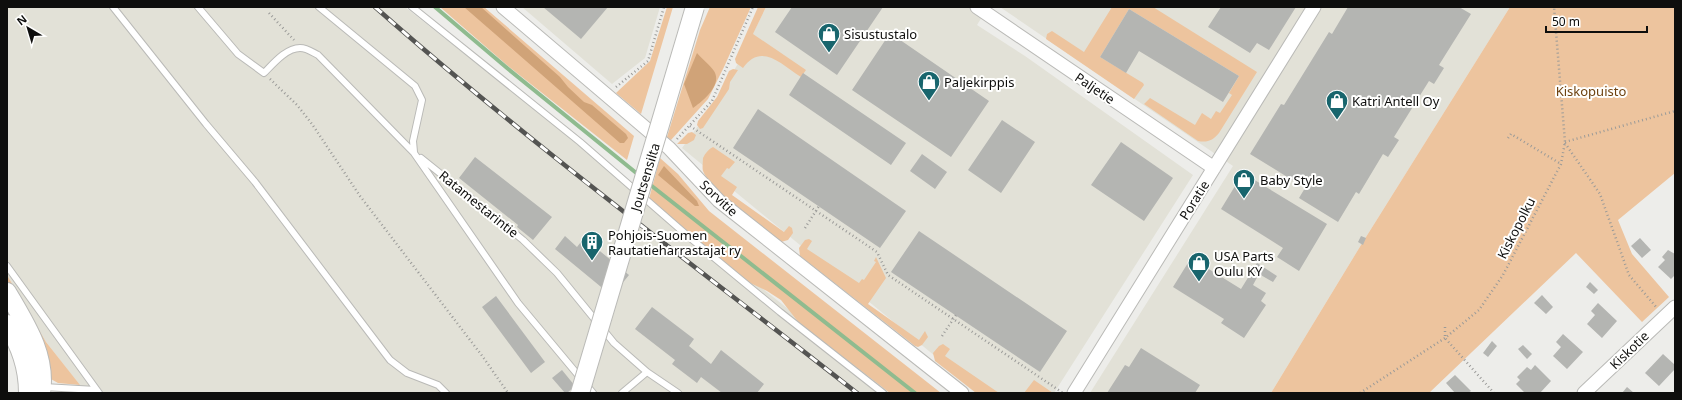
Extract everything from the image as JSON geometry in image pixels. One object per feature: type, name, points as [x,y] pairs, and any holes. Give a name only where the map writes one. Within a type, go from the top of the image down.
[{"type":"main road","name":"Joutsensilta","points":[[580,393],[695,7]]},
{"type":"main road","points":[[7,292],[28,328],[41,363],[37,391]]},
{"type":"main road","points":[[7,324],[22,353],[28,379],[37,391]]},
{"type":"street","name":"Sorvitie","points":[[503,7],[607,97],[670,148],[719,201],[962,393]]},
{"type":"street","name":"Paljetie","points":[[977,7],[1214,168]]},
{"type":"street","name":"Poratie","points":[[1074,393],[1314,7]]},
{"type":"street","name":"Kiskotie","points":[[1584,393],[1675,307]]},
{"type":"lane","points":[[113,7],[206,124],[255,182],[390,360],[407,373],[438,385],[446,393]]},
{"type":"lane","points":[[198,7],[238,54],[264,73],[284,54],[299,48],[307,49],[318,55],[414,152],[518,303],[593,393]]},
{"type":"lane","points":[[319,7],[414,86],[422,100],[413,141],[414,152]]},
{"type":"lane","points":[[412,7],[580,142],[689,237],[774,307],[883,393]]},
{"type":"lane","name":"Ratamestarintie","points":[[414,152],[523,240],[557,274],[614,343],[647,372],[678,393]]},
{"type":"lane","points":[[7,266],[98,391]]},
{"type":"lane","points":[[622,393],[647,372]]},
{"type":"lane","points":[[37,391],[98,391]]},
{"type":"path","points":[[607,97],[613,90],[648,61],[664,7]]},
{"type":"path","points":[[670,148],[712,101],[753,7]]},
{"type":"path","name":"Kiskopolku","points":[[1360,393],[1445,338],[1479,310],[1503,275],[1560,164],[1565,142],[1554,7]]},
{"type":"path","points":[[269,13],[291,35],[299,48]]},
{"type":"path","points":[[264,73],[297,105],[312,124],[360,196],[483,357],[508,393]]},
{"type":"path","points":[[1659,311],[1629,275],[1600,194],[1565,142],[1675,111]]},
{"type":"path","points":[[690,126],[877,252],[888,275],[1063,393]]},
{"type":"path","points":[[1508,138],[1511,134],[1560,164]]},
{"type":"path","points":[[805,228],[819,206]]},
{"type":"path","points":[[942,336],[956,315]]},
{"type":"path","points":[[1444,327],[1445,338],[1494,393]]},
{"type":"shaded area","points":[[7,7],[405,7],[895,393],[86,393],[46,342],[7,275]]},
{"type":"shaded area","points":[[464,7],[481,7],[560,77],[584,102],[592,105],[626,134],[628,138],[624,143],[620,143]]},
{"type":"shaded area","points":[[522,7],[660,7],[645,58],[612,84]]},
{"type":"shaded area","points":[[766,7],[988,7],[977,25],[1025,56],[1193,175],[1054,393],[987,393],[935,356],[682,148],[717,100],[740,60]]},
{"type":"shaded area","points":[[1000,7],[1510,7],[1361,245],[1271,393],[1090,393],[1233,166]]},
{"type":"shaded area","points":[[697,53],[714,71],[716,82],[706,97],[693,108],[684,84]]},
{"type":"shaded area","points":[[664,166],[697,201],[699,206],[695,206],[658,175]]},
{"type":"green space","points":[[440,7],[484,7],[634,136],[627,160],[508,66]]},
{"type":"green space","points":[[667,7],[673,7],[641,114],[616,93],[650,61]]},
{"type":"green space","points":[[710,7],[751,7],[708,99],[671,140],[667,137],[700,30]]},
{"type":"green space","points":[[758,7],[766,7],[753,34],[806,70],[801,77],[779,62],[764,56],[750,60],[743,68],[736,63],[735,59]]},
{"type":"green space","points":[[1112,7],[1153,7],[1257,72],[1215,137],[1207,141],[1198,141],[1144,104],[1150,98],[1195,125],[1202,113],[1211,119],[1216,111],[1220,113],[1232,95],[1229,93],[1239,76],[1129,9],[1100,57],[1143,83],[1144,85],[1134,99],[1046,39],[1047,34],[1052,31],[1084,52]]},
{"type":"green space","name":"Kiskopuisto","points":[[1510,7],[1675,7],[1675,173],[1618,220],[1632,254],[1669,297],[1642,322],[1576,253],[1429,393],[1271,393],[1361,245]]},
{"type":"green space","points":[[733,69],[738,70],[730,82],[729,89],[703,128],[700,129],[697,125],[698,121],[717,97],[729,71]]},
{"type":"green space","points":[[692,132],[696,135],[694,140],[687,144],[677,144],[688,133]]},
{"type":"green space","points":[[713,147],[735,162],[729,169],[727,168],[721,176],[737,187],[732,195],[784,232],[789,226],[792,228],[793,233],[788,240],[781,242],[726,198],[708,179],[703,171],[703,158],[707,151]]},
{"type":"green space","points":[[660,158],[678,174],[709,211],[941,393],[890,393],[799,323],[781,300],[767,291],[746,281],[691,236],[649,199]]},
{"type":"green space","points":[[809,239],[812,241],[807,249],[859,283],[862,279],[864,280],[876,262],[874,261],[876,257],[886,278],[868,304],[919,340],[925,331],[928,337],[922,345],[918,347],[915,346],[800,256],[799,248],[805,240]]},
{"type":"green space","points":[[7,275],[46,342],[80,385],[58,383],[49,378],[31,324],[7,283]]},
{"type":"green space","points":[[943,344],[950,349],[945,356],[999,393],[976,393],[935,361],[933,353]]},
{"type":"green space","points":[[1034,380],[1053,393],[1024,393]]},
{"type":"building","points":[[543,7],[608,7],[581,39]]},
{"type":"building","name":"Sisustustalo","points":[[792,7],[883,7],[837,75],[775,32]]},
{"type":"building","points":[[1221,7],[1296,7],[1269,50],[1257,43],[1250,53],[1208,27]]},
{"type":"building","name":"Katri Antell Oy","points":[[1348,7],[1459,7],[1471,14],[1439,65],[1444,68],[1434,84],[1429,81],[1394,137],[1399,140],[1388,157],[1383,154],[1359,194],[1356,192],[1338,222],[1299,198],[1305,188],[1250,154],[1281,104],[1284,105],[1329,32],[1332,34]]},
{"type":"building","points":[[1129,9],[1239,76],[1223,102],[1139,51],[1126,73],[1100,57]]},
{"type":"building","points":[[890,33],[989,101],[951,157],[852,90]]},
{"type":"building","points":[[803,73],[906,143],[891,165],[789,95]]},
{"type":"building","points":[[758,109],[906,211],[880,248],[733,148]]},
{"type":"building","points":[[1002,120],[1035,142],[1001,193],[968,170]]},
{"type":"building","points":[[1121,142],[1173,178],[1144,221],[1091,185]]},
{"type":"building","points":[[922,154],[947,172],[935,189],[910,171]]},
{"type":"building","points":[[475,157],[552,217],[533,240],[517,227],[518,225],[459,178]]},
{"type":"building","points":[[1243,173],[1327,224],[1299,271],[1277,257],[1283,248],[1221,209]]},
{"type":"building","points":[[919,231],[1067,331],[1040,372],[891,272]]},
{"type":"building","name":"Pohjois-Suomen Rautatieharrastajat ry","points":[[565,236],[577,247],[584,238],[629,275],[612,296],[555,249]]},
{"type":"building","points":[[1361,236],[1366,238],[1363,245],[1358,242]]},
{"type":"building","points":[[1640,238],[1651,250],[1642,258],[1631,246]]},
{"type":"building","points":[[1668,250],[1675,254],[1675,275],[1671,279],[1658,267],[1665,260],[1662,257]]},
{"type":"building","points":[[1191,258],[1241,289],[1257,263],[1277,276],[1273,282],[1259,274],[1253,285],[1266,293],[1261,301],[1266,305],[1244,338],[1221,323],[1224,319],[1173,287]]},
{"type":"building","points":[[1590,282],[1598,290],[1594,294],[1586,287]]},
{"type":"building","points":[[1542,295],[1553,307],[1546,314],[1534,303]]},
{"type":"building","points":[[496,296],[545,362],[531,373],[482,307]]},
{"type":"building","points":[[1598,303],[1617,321],[1602,338],[1587,324],[1595,315],[1591,311]]},
{"type":"building","points":[[652,307],[694,339],[689,346],[711,364],[721,350],[764,384],[757,393],[722,393],[701,377],[697,383],[672,364],[675,360],[635,329]]},
{"type":"building","points":[[1563,334],[1583,352],[1567,369],[1553,356],[1561,347],[1556,342]]},
{"type":"building","points":[[1492,341],[1497,346],[1488,357],[1483,353]]},
{"type":"building","points":[[1523,345],[1532,354],[1527,359],[1518,349]]},
{"type":"building","points":[[1141,348],[1200,385],[1195,393],[1107,393],[1125,365],[1129,367]]},
{"type":"building","points":[[1663,354],[1675,365],[1675,369],[1659,386],[1645,373]]},
{"type":"building","points":[[1535,365],[1551,381],[1540,393],[1525,393],[1516,384],[1520,380],[1517,377],[1527,367],[1531,370]]},
{"type":"building","points":[[562,370],[575,386],[567,393],[565,393],[552,378]]},
{"type":"building","points":[[1455,375],[1471,391],[1468,393],[1455,393],[1446,383]]},
{"type":"building","points":[[1627,387],[1634,393],[1622,393]]},
{"type":"waterway","points":[[435,7],[507,68],[640,176]]},
{"type":"waterway","points":[[648,183],[915,393]]},
{"type":"railway","points":[[375,7],[492,107],[857,393]]},
{"type":"place","name":"Sisustustalo","points":[[829,54]]},
{"type":"place","name":"Paljekirppis","points":[[929,102]]},
{"type":"place","name":"Katri Antell Oy","points":[[1337,120]]},
{"type":"place","name":"Baby Style","points":[[1244,200]]},
{"type":"place","name":"Pohjois-Suomen Rautatieharrastajat ry","points":[[592,262]]},
{"type":"place","name":"USA Parts Oulu KY","points":[[1199,282]]}]
